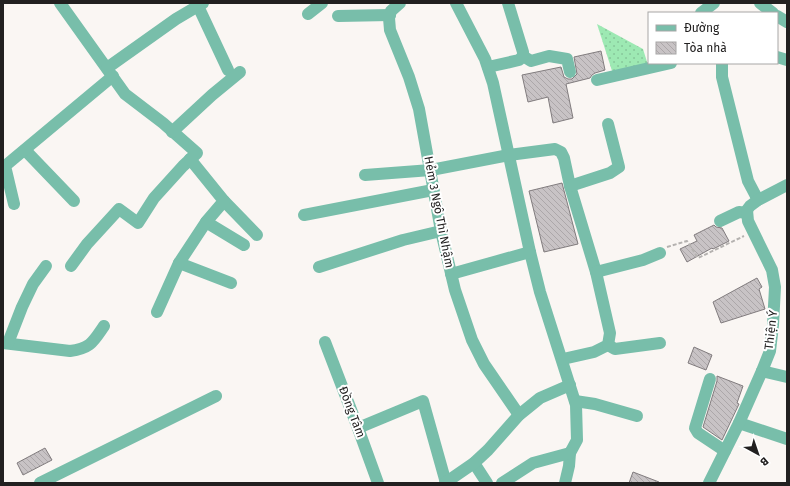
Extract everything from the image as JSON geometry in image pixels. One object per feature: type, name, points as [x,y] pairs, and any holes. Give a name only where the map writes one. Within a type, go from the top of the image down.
[{"type":"street","points":[[60,3],[125,94],[197,153],[154,198],[138,223],[119,209],[87,244],[71,266]]},
{"type":"street","points":[[308,14],[322,3]]},
{"type":"street","points":[[338,16],[390,14],[400,3]]},
{"type":"street","points":[[456,3],[488,67],[498,99],[509,156],[540,292],[576,404],[577,440],[570,453],[565,483]]},
{"type":"street","points":[[508,3],[523,56]]},
{"type":"street","points":[[702,12],[714,3]]},
{"type":"street","points":[[759,3],[772,12]]},
{"type":"street","points":[[14,204],[5,166],[25,150],[110,72],[176,19],[200,4],[234,71],[212,95],[172,132]]},
{"type":"street","name":"Hẻm 3 Ngô Thì Nhậm","points":[[390,14],[390,30],[419,108],[440,231],[451,274],[472,340],[484,364],[519,415]]},
{"type":"street","points":[[778,17],[787,22]]},
{"type":"street","points":[[488,67],[519,60],[523,56]]},
{"type":"street","points":[[523,56],[531,61],[549,56],[567,60],[570,72]]},
{"type":"street","points":[[597,80],[667,64]]},
{"type":"street","points":[[722,64],[722,77],[748,181],[758,200]]},
{"type":"street","points":[[570,186],[610,173],[619,167],[608,124]]},
{"type":"street","points":[[365,176],[430,170],[555,149],[561,152],[596,272],[610,332],[608,345]]},
{"type":"street","points":[[25,150],[74,201]]},
{"type":"street","points":[[190,159],[224,201],[257,235]]},
{"type":"street","points":[[720,221],[739,212],[747,213],[750,206],[758,200],[787,185]]},
{"type":"street","points":[[304,215],[433,190]]},
{"type":"street","points":[[157,312],[179,264],[206,222],[224,201]]},
{"type":"street","name":"Thiện Ý","points":[[709,483],[739,423],[770,351],[775,287],[772,270],[748,221],[747,213]]},
{"type":"street","points":[[206,222],[244,245]]},
{"type":"street","points":[[319,267],[403,240],[440,231]]},
{"type":"street","points":[[451,274],[530,252]]},
{"type":"street","points":[[596,272],[636,262],[660,254]]},
{"type":"street","points":[[179,264],[231,283]]},
{"type":"street","points":[[46,266],[33,284],[5,343],[70,351],[77,350],[94,342],[104,326]]},
{"type":"street","name":"Đồng Tâm","points":[[325,342],[378,483]]},
{"type":"street","points":[[608,345],[615,349],[660,343]]},
{"type":"street","points":[[563,360],[594,352],[608,345]]},
{"type":"street","points":[[762,371],[787,377]]},
{"type":"street","points":[[710,378],[695,428],[698,433],[725,451]]},
{"type":"street","points":[[358,428],[423,400],[445,483],[474,463],[488,450],[519,415],[540,398],[570,385]]},
{"type":"street","points":[[40,483],[216,396]]},
{"type":"street","points":[[575,401],[595,404],[637,416]]},
{"type":"street","points":[[739,423],[787,439]]},
{"type":"street","points":[[502,483],[533,463],[570,453]]},
{"type":"street","points":[[474,463],[487,483]]},
{"type":"path","points":[[674,244],[687,241],[698,258],[754,232]]},
{"type":"green space","points":[[597,24],[643,49],[648,65],[613,74]]},
{"type":"building","points":[[601,51],[605,70],[595,73],[590,78],[566,84],[573,118],[553,123],[548,97],[528,102],[522,75],[561,67],[564,77],[572,79],[577,74],[574,57]]},
{"type":"building","points":[[562,183],[578,244],[544,252],[529,191]]},
{"type":"building","points":[[714,225],[722,228],[729,241],[713,249],[712,248],[687,262],[680,249],[697,241],[694,235]]},
{"type":"building","points":[[757,278],[762,287],[759,289],[765,309],[721,323],[713,302]]},
{"type":"building","points":[[694,347],[712,355],[706,370],[688,363]]},
{"type":"building","points":[[717,376],[743,386],[737,403],[739,404],[722,440],[703,427],[717,381]]},
{"type":"building","points":[[45,448],[52,460],[23,475],[17,463]]},
{"type":"building","points":[[633,472],[659,482],[659,483],[629,483]]}]
